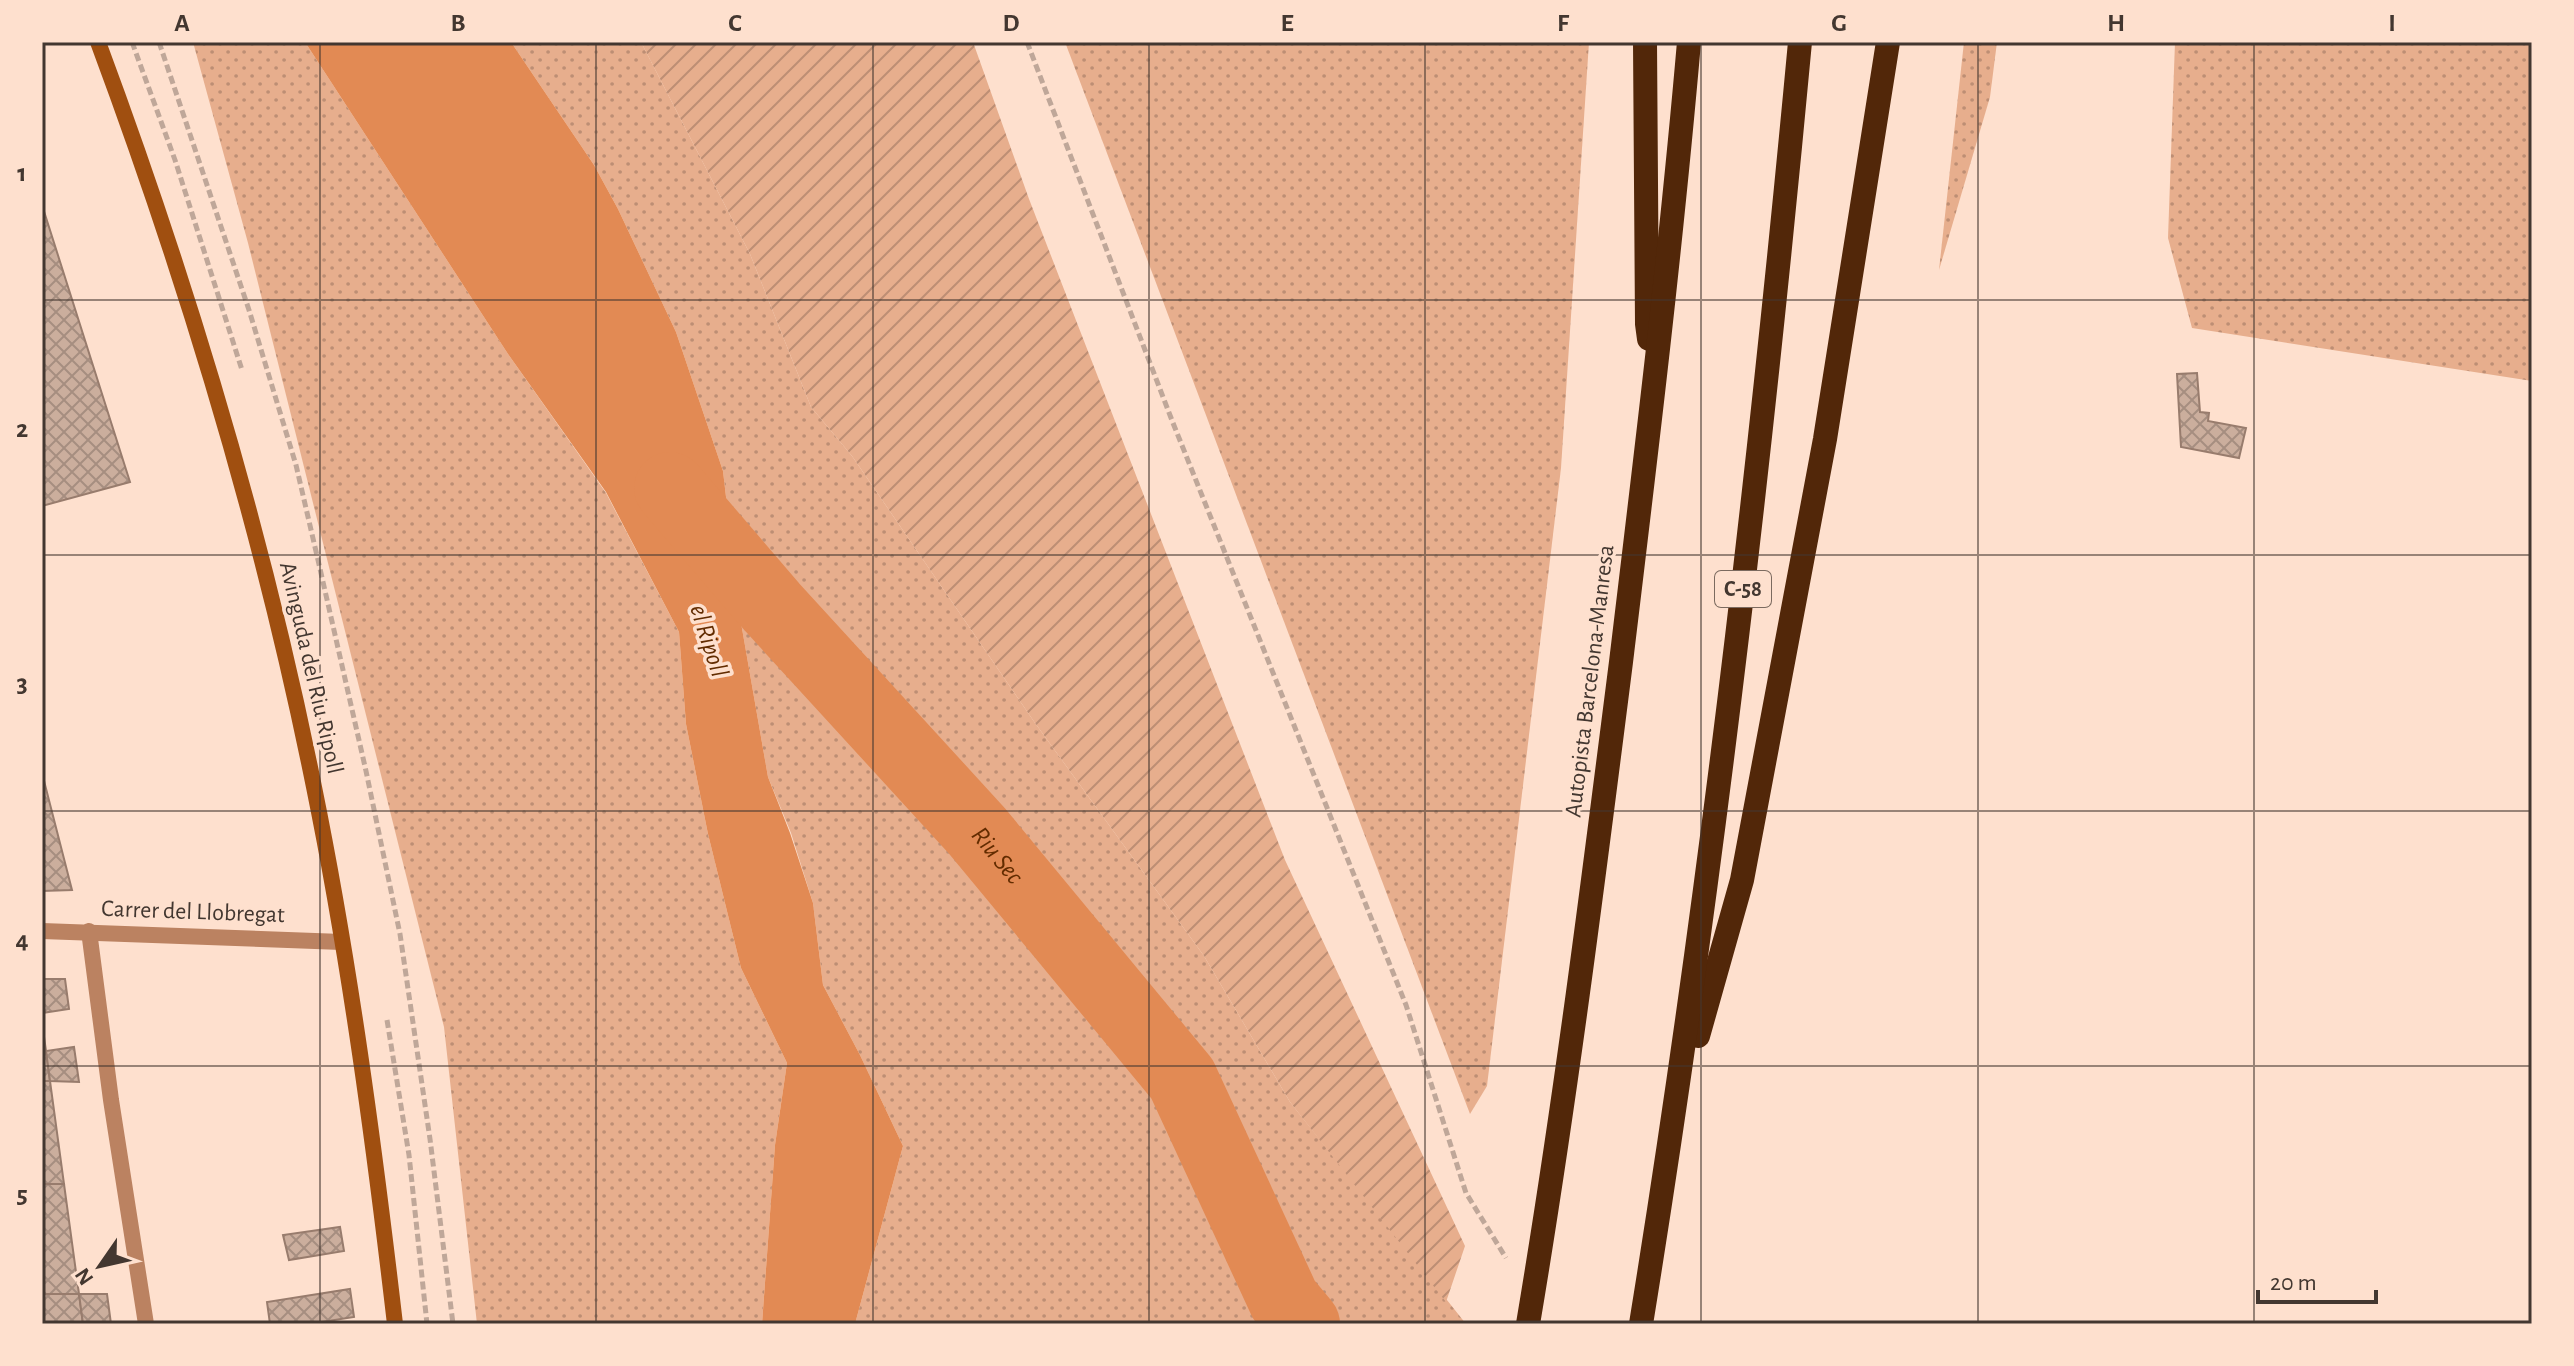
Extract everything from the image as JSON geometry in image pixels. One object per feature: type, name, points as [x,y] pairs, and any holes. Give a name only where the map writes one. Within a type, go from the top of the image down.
[{"type":"highway","points":[[1645,42],[1647,324],[1655,378]]},
{"type":"highway","name":"Autopista Barcelona-Manresa","points":[[1528,1324],[1580,993],[1655,378],[1689,42]]},
{"type":"highway","name":"C-58","points":[[1642,1317],[1700,928],[1753,510],[1800,42]]},
{"type":"highway","points":[[1670,1135],[1742,880],[1825,439],[1888,42]]},
{"type":"street","name":"Avinguda del Riu Ripoll","points":[[98,42],[135,140],[184,288],[260,552],[314,786],[342,942],[375,1146],[395,1324]]},
{"type":"street","name":"Carrer del Llobregat","points":[[42,931],[342,942]]},
{"type":"street","points":[[89,931],[111,1100],[146,1324]]},
{"type":"path","points":[[159,42],[249,310],[296,465],[318,560],[400,934],[453,1324]]},
{"type":"path","points":[[1027,42],[1173,423],[1406,1005],[1466,1193],[1506,1258]]},
{"type":"shaded area","points":[[193,42],[305,42],[508,354],[606,493],[679,632],[686,724],[708,834],[741,968],[787,1063],[775,1145],[762,1324],[477,1324],[444,1027],[248,243]]},
{"type":"shaded area","points":[[511,42],[641,42],[750,254],[811,407],[852,456],[1035,723],[1204,956],[1290,1102],[1466,1324],[855,1324],[903,1146],[823,985],[813,903],[791,833],[768,777],[740,617],[723,471],[676,332],[618,209],[594,165]]},
{"type":"shaded area","points":[[641,42],[973,42],[1029,199],[1285,860],[1465,1246],[1446,1302],[1290,1102],[1204,956],[1035,723],[852,456],[811,407],[750,254]]},
{"type":"shaded area","points":[[1065,42],[1589,42],[1561,468],[1487,1086],[1470,1114]]},
{"type":"shaded area","points":[[1964,42],[1997,42],[1990,97],[1939,270]]},
{"type":"shaded area","points":[[2175,42],[2532,42],[2532,381],[2192,328],[2168,238]]},
{"type":"water","name":"el Ripoll","points":[[305,42],[511,42],[594,165],[676,332],[723,471],[740,617],[768,777],[813,903],[823,985],[903,1146],[855,1324],[762,1324],[775,1145],[787,1063],[741,968],[708,834],[686,724],[679,632],[606,492],[508,354]]},
{"type":"building","points":[[42,205],[130,482],[42,506]]},
{"type":"building","points":[[2197,373],[2200,412],[2209,413],[2208,421],[2246,428],[2239,458],[2181,447],[2177,374]]},
{"type":"building","points":[[42,773],[72,890],[42,891]]},
{"type":"building","points":[[42,979],[65,979],[69,1009],[42,1013]]},
{"type":"building","points":[[42,1023],[46,1051],[50,1081],[42,1081]]},
{"type":"building","points":[[74,1047],[79,1082],[50,1081],[46,1051]]},
{"type":"building","points":[[42,1081],[50,1081],[64,1184],[42,1184]]},
{"type":"building","points":[[42,1184],[64,1184],[79,1294],[42,1294]]},
{"type":"building","points":[[340,1227],[344,1251],[289,1260],[283,1235]]},
{"type":"building","points":[[350,1289],[354,1317],[309,1324],[270,1324],[267,1302]]},
{"type":"building","points":[[42,1294],[79,1294],[83,1324],[42,1324]]},
{"type":"building","points":[[79,1294],[107,1294],[111,1324],[83,1324]]},
{"type":"waterway","name":"Riu Sec","points":[[670,488],[772,607],[977,831],[1182,1079],[1284,1300],[1304,1324]]}]
